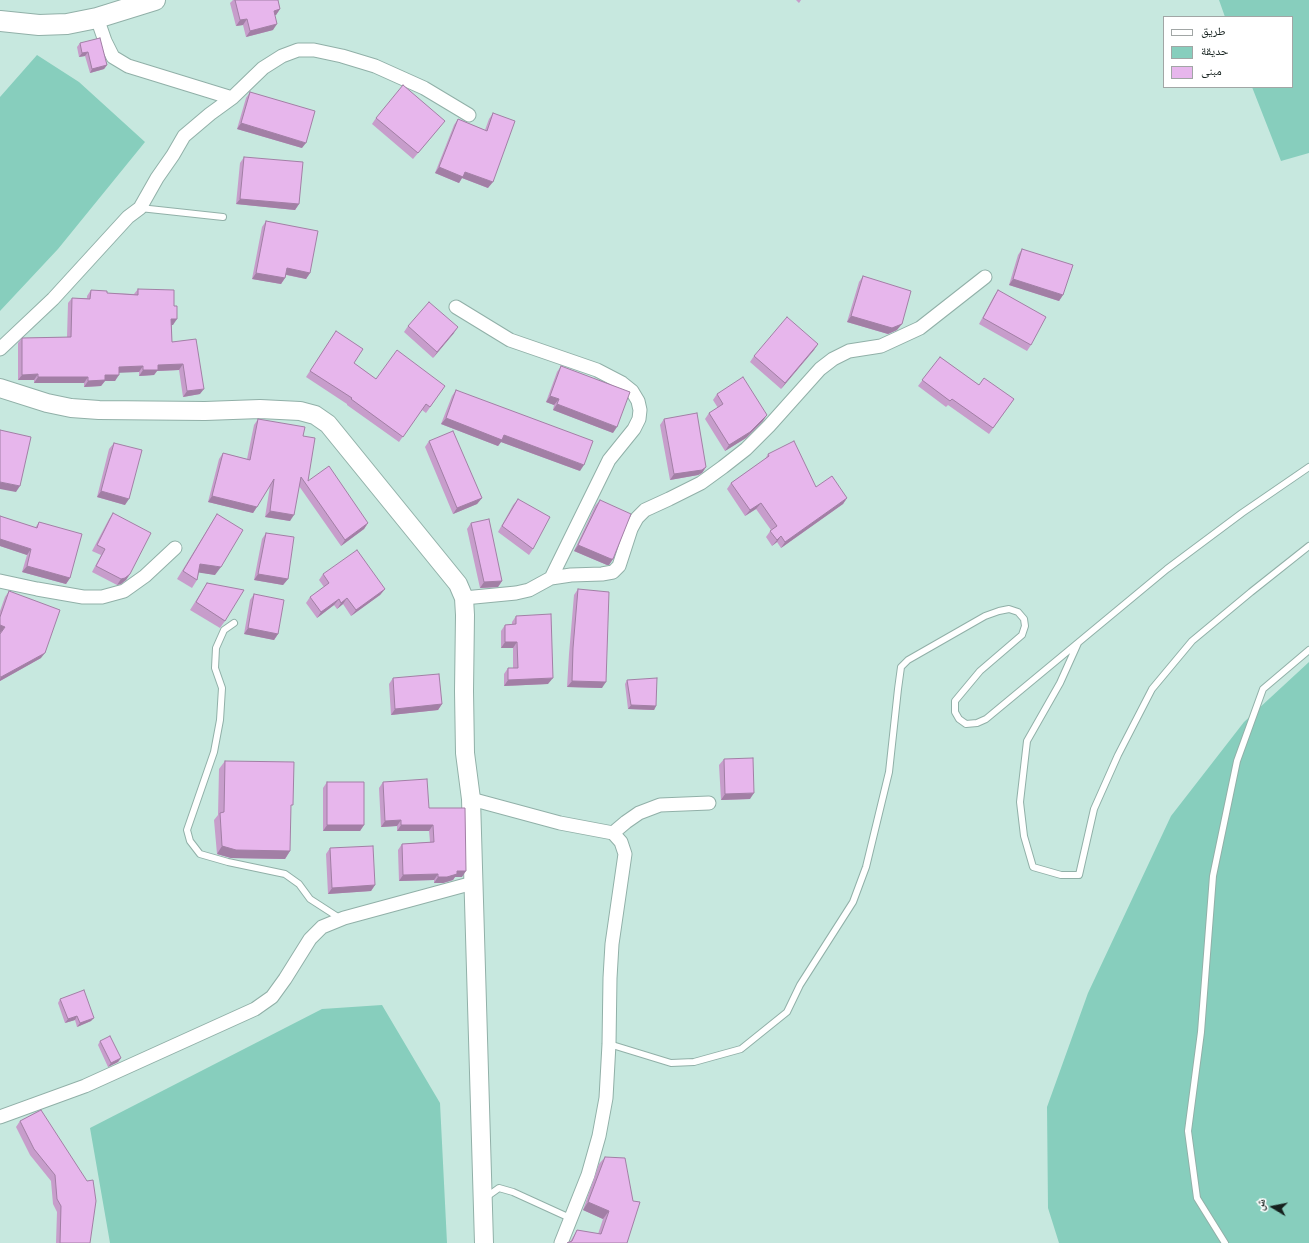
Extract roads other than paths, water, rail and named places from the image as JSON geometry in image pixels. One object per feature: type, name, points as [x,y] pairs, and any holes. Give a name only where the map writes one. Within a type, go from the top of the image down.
[{"type":"main road","points":[[0,21],[39,25],[67,24],[97,18],[155,0]]},
{"type":"street","points":[[97,18],[105,41],[113,57],[128,66],[232,98]]},
{"type":"street","points":[[0,349],[53,299],[128,218],[140,208],[184,136],[232,98],[263,68],[282,56],[298,50],[314,50],[342,56],[375,66],[424,88],[469,114]]},
{"type":"street","points":[[464,598],[516,593],[529,590],[551,578],[613,572],[619,566],[631,529],[637,518],[645,510],[669,500],[701,483],[723,468],[746,449],[769,426],[820,369],[833,359],[849,351],[881,346],[920,328],[985,277]]},
{"type":"street","points":[[456,307],[510,340],[597,370],[622,383],[632,391],[638,401],[640,410],[639,420],[634,429],[609,460],[551,578]]},
{"type":"street","points":[[0,388],[47,403],[71,408],[99,410],[205,411],[260,409],[300,411],[315,415],[328,424],[458,584],[464,598],[465,753],[471,799],[484,1243]]},
{"type":"street","points":[[0,580],[37,589],[83,597],[102,597],[124,591],[145,576],[175,548]]},
{"type":"street","points":[[471,799],[560,822],[614,833],[622,842],[624,854],[612,944],[606,1098],[599,1136],[588,1175],[561,1243]]},
{"type":"street","points":[[614,833],[639,813],[660,805],[709,803]]},
{"type":"street","points":[[0,1117],[85,1086],[255,1009],[272,997],[310,939],[322,927],[341,919],[473,883]]},
{"type":"lane","points":[[140,208],[223,218]]},
{"type":"lane","points":[[609,1044],[671,1063],[694,1062],[742,1049],[787,1012],[800,985],[853,902],[866,867],[889,772],[901,667],[908,660],[985,616],[1009,609],[1018,612],[1024,619],[1025,626],[1022,634],[980,671],[955,701],[955,712],[958,719],[966,724],[977,723],[986,719],[1167,569],[1242,513],[1309,467]]},
{"type":"lane","points":[[1079,642],[1060,683],[1027,741],[1020,802],[1024,836],[1033,867],[1061,875],[1079,875],[1094,809],[1118,755],[1152,689],[1192,641],[1309,546]]},
{"type":"lane","points":[[234,623],[224,630],[216,648],[215,668],[222,688],[220,720],[214,752],[187,830],[190,841],[200,854],[228,862],[285,874],[299,884],[310,899],[341,919]]},
{"type":"lane","points":[[1225,1243],[1197,1198],[1188,1131],[1201,1032],[1213,876],[1237,761],[1263,689],[1309,650]]},
{"type":"lane","points":[[482,1200],[499,1188],[513,1192],[570,1218]]}]
